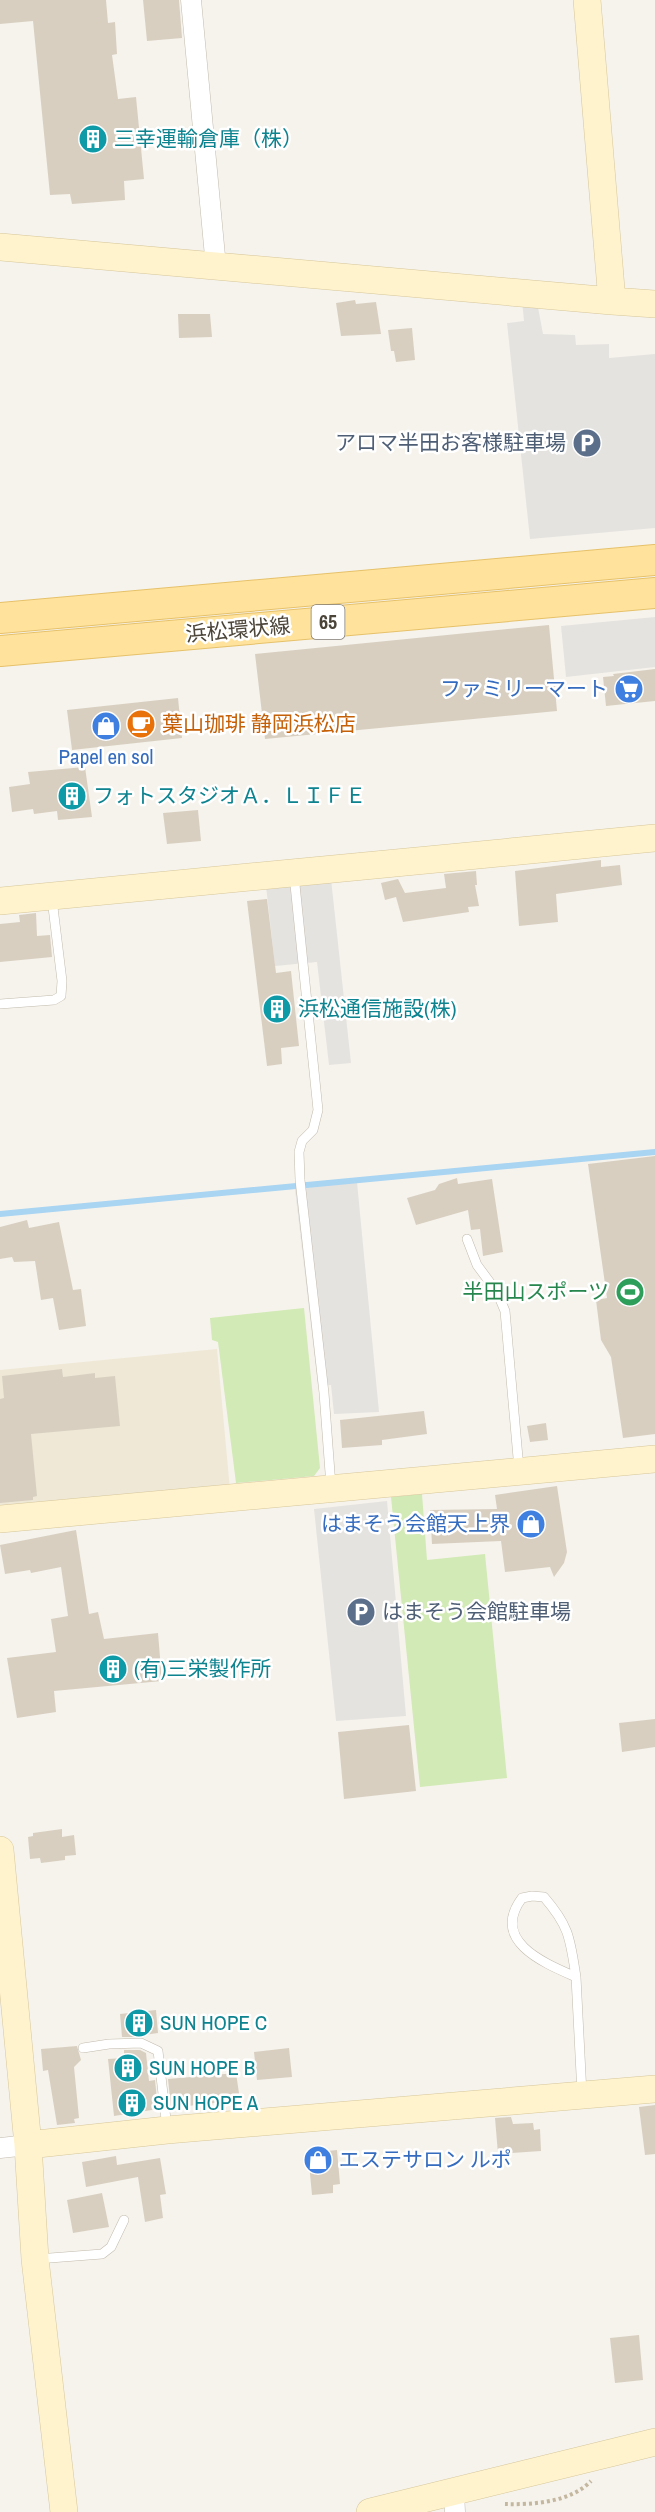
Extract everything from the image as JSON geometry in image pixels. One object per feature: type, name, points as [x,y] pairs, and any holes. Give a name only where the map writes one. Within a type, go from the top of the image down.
[{"type":"main road","name":"浜松環状線","points":[[0,618],[655,560]]},
{"type":"main road","name":"浜松環状線","points":[[0,651],[655,592]]},
{"type":"street","points":[[191,0],[216,267]]},
{"type":"street","points":[[587,0],[612,301]]},
{"type":"street","points":[[0,247],[655,304]]},
{"type":"street","points":[[0,901],[655,838]]},
{"type":"street","points":[[0,1519],[655,1459]]},
{"type":"street","points":[[0,1850],[7,2007],[28,2145],[35,2259],[64,2512]]},
{"type":"street","points":[[0,2148],[167,2130],[655,2089]]},
{"type":"street","points":[[370,2512],[455,2502],[655,2442]]},
{"type":"lane","points":[[294,873],[318,1110],[313,1130],[302,1141],[299,1152],[300,1184],[324,1393],[332,1489]]},
{"type":"lane","points":[[0,1005],[54,1000],[61,996],[62,981],[52,896]]},
{"type":"lane","points":[[467,1239],[477,1265],[497,1292],[505,1311],[519,1472]]},
{"type":"lane","points":[[576,1977],[535,1958],[519,1944],[512,1926],[514,1909],[522,1898],[532,1896],[543,1898],[559,1914],[568,1930],[576,1977],[583,2096]]},
{"type":"lane","points":[[83,2048],[141,2043],[158,2051],[167,2130]]},
{"type":"lane","points":[[35,2259],[102,2254],[111,2247],[124,2220]]},
{"type":"shaded area","name":"アロマ半田お客様駐車場","points":[[522,301],[537,302],[543,334],[575,335],[576,345],[609,344],[609,358],[655,354],[655,528],[530,539],[507,323],[524,321]]},
{"type":"shaded area","points":[[655,617],[655,667],[566,677],[561,626]]},
{"type":"shaded area","points":[[331,879],[351,1063],[329,1065],[317,962],[275,966],[266,886]]},
{"type":"shaded area","points":[[357,1182],[379,1412],[334,1414],[331,1385],[318,1386],[295,1189]]},
{"type":"shaded area","points":[[217,1349],[230,1490],[0,1513],[0,1370]]},
{"type":"shaded area","name":"はまそう会館駐車場","points":[[387,1501],[406,1716],[336,1721],[314,1509]]},
{"type":"green space","points":[[304,1308],[320,1468],[314,1476],[236,1483],[218,1342],[212,1340],[210,1318]]},
{"type":"green space","points":[[422,1494],[427,1560],[485,1554],[507,1778],[420,1787],[391,1497]]},
{"type":"building","name":"三幸運輸倉庫（株）","points":[[0,0],[106,0],[108,23],[115,22],[117,54],[112,55],[118,99],[136,97],[144,179],[124,181],[125,200],[72,204],[70,194],[50,195],[33,21],[0,24]]},
{"type":"building","points":[[143,0],[179,0],[182,38],[147,41]]},
{"type":"building","points":[[355,300],[356,304],[376,302],[381,334],[341,336],[336,303]]},
{"type":"building","points":[[178,314],[210,314],[212,337],[179,338]]},
{"type":"building","points":[[412,328],[415,360],[396,362],[394,351],[391,351],[388,330]]},
{"type":"building","points":[[549,625],[557,711],[265,739],[255,654]]},
{"type":"building","name":"ファミリーマート","points":[[655,669],[655,701],[606,706],[603,677]]},
{"type":"building","points":[[178,698],[182,738],[72,750],[67,710]]},
{"type":"building","points":[[85,767],[92,817],[58,820],[57,811],[34,814],[33,809],[12,812],[9,787],[30,784],[28,772]]},
{"type":"building","points":[[198,810],[201,841],[167,844],[163,813]]},
{"type":"building","points":[[601,860],[601,867],[620,865],[622,885],[556,894],[558,922],[519,926],[515,871]]},
{"type":"building","points":[[476,871],[477,885],[475,885],[479,906],[468,907],[469,912],[403,922],[396,897],[385,900],[381,883],[398,879],[405,893],[446,888],[444,874]]},
{"type":"building","name":"浜松通信施設(株)","points":[[267,899],[276,973],[291,971],[299,1046],[281,1048],[282,1064],[267,1066],[247,901]]},
{"type":"building","points":[[36,913],[37,936],[50,935],[52,957],[0,962],[0,924],[20,922],[19,915]]},
{"type":"building","name":"半田山スポーツ","points":[[655,1156],[655,1434],[623,1438],[611,1357],[601,1340],[596,1300],[607,1298],[588,1164]]},
{"type":"building","points":[[457,1178],[458,1184],[492,1179],[503,1252],[483,1256],[480,1229],[471,1230],[468,1210],[416,1225],[407,1198],[435,1190],[439,1184]]},
{"type":"building","points":[[27,1220],[29,1228],[59,1222],[73,1290],[81,1289],[86,1326],[59,1330],[53,1298],[41,1300],[35,1261],[14,1262],[12,1257],[0,1259],[0,1227]]},
{"type":"building","points":[[62,1369],[63,1377],[95,1373],[95,1378],[115,1376],[120,1426],[31,1434],[37,1496],[33,1497],[33,1500],[0,1503],[0,1399],[4,1398],[2,1376]]},
{"type":"building","points":[[424,1411],[427,1434],[382,1440],[382,1445],[342,1448],[340,1420]]},
{"type":"building","points":[[546,1423],[548,1440],[530,1442],[527,1426]]},
{"type":"building","name":"はまそう会館天上界","points":[[557,1486],[567,1552],[564,1563],[554,1577],[550,1567],[505,1572],[501,1541],[432,1544],[430,1510],[497,1509],[495,1495]]},
{"type":"building","points":[[76,1530],[89,1614],[98,1612],[104,1639],[158,1633],[162,1681],[54,1691],[56,1712],[17,1718],[7,1658],[56,1652],[51,1619],[68,1616],[61,1567],[31,1573],[30,1570],[5,1574],[0,1545]]},
{"type":"building","points":[[655,1719],[655,1747],[622,1752],[619,1723]]},
{"type":"building","points":[[409,1725],[416,1791],[344,1799],[338,1732]]},
{"type":"building","points":[[62,1829],[62,1837],[74,1835],[76,1855],[65,1856],[65,1860],[41,1863],[40,1858],[30,1859],[28,1837],[33,1836],[33,1833]]},
{"type":"building","name":"SUN HOPE C","points":[[156,2010],[158,2033],[144,2035],[144,2037],[122,2037],[120,2014]]},
{"type":"building","points":[[77,2046],[81,2060],[74,2067],[79,2118],[74,2119],[75,2123],[57,2125],[48,2070],[43,2071],[41,2049]]},
{"type":"building","points":[[289,2048],[292,2077],[257,2080],[254,2052]]},
{"type":"building","points":[[124,2050],[140,2050],[146,2053],[149,2081],[155,2080],[158,2109],[114,2116],[108,2059],[124,2058]]},
{"type":"building","points":[[236,2073],[240,2100],[171,2108],[168,2079]]},
{"type":"building","points":[[655,2105],[655,2154],[645,2155],[639,2107]]},
{"type":"building","points":[[511,2117],[513,2124],[533,2123],[534,2130],[540,2129],[541,2151],[498,2154],[495,2118]]},
{"type":"building","points":[[337,2150],[340,2184],[333,2185],[333,2193],[312,2195],[308,2153]]},
{"type":"building","points":[[116,2156],[117,2165],[160,2158],[166,2194],[160,2195],[163,2218],[145,2222],[138,2177],[86,2187],[82,2162]]},
{"type":"building","points":[[102,2193],[109,2227],[73,2233],[67,2200]]},
{"type":"building","points":[[639,2335],[643,2380],[615,2383],[610,2338]]},
{"type":"waterway","points":[[0,1214],[655,1152]]},
{"type":"place","name":"三幸運輸倉庫（株）","points":[[93,139]]},
{"type":"place","name":"アロマ半田お客様駐車場","points":[[587,443]]},
{"type":"place","name":"ファミリーマート","points":[[629,689]]},
{"type":"place","name":"葉山珈琲 静岡浜松店","points":[[141,724]]},
{"type":"place","name":"Papel en sol","points":[[106,726]]},
{"type":"place","name":"フォトスタジオＡ．ＬＩＦＥ","points":[[72,796]]},
{"type":"place","name":"浜松通信施設(株)","points":[[277,1009]]},
{"type":"place","name":"半田山スポーツ","points":[[630,1292]]},
{"type":"place","name":"はまそう会館天上界","points":[[531,1524]]},
{"type":"place","name":"はまそう会館駐車場","points":[[361,1612]]},
{"type":"place","name":"(有)三栄製作所","points":[[113,1669]]},
{"type":"place","name":"SUN HOPE C","points":[[139,2023]]},
{"type":"place","name":"SUN HOPE B","points":[[128,2068]]},
{"type":"place","name":"SUN HOPE A","points":[[132,2103]]},
{"type":"place","name":"エステサロン ルポ","points":[[318,2160]]}]
